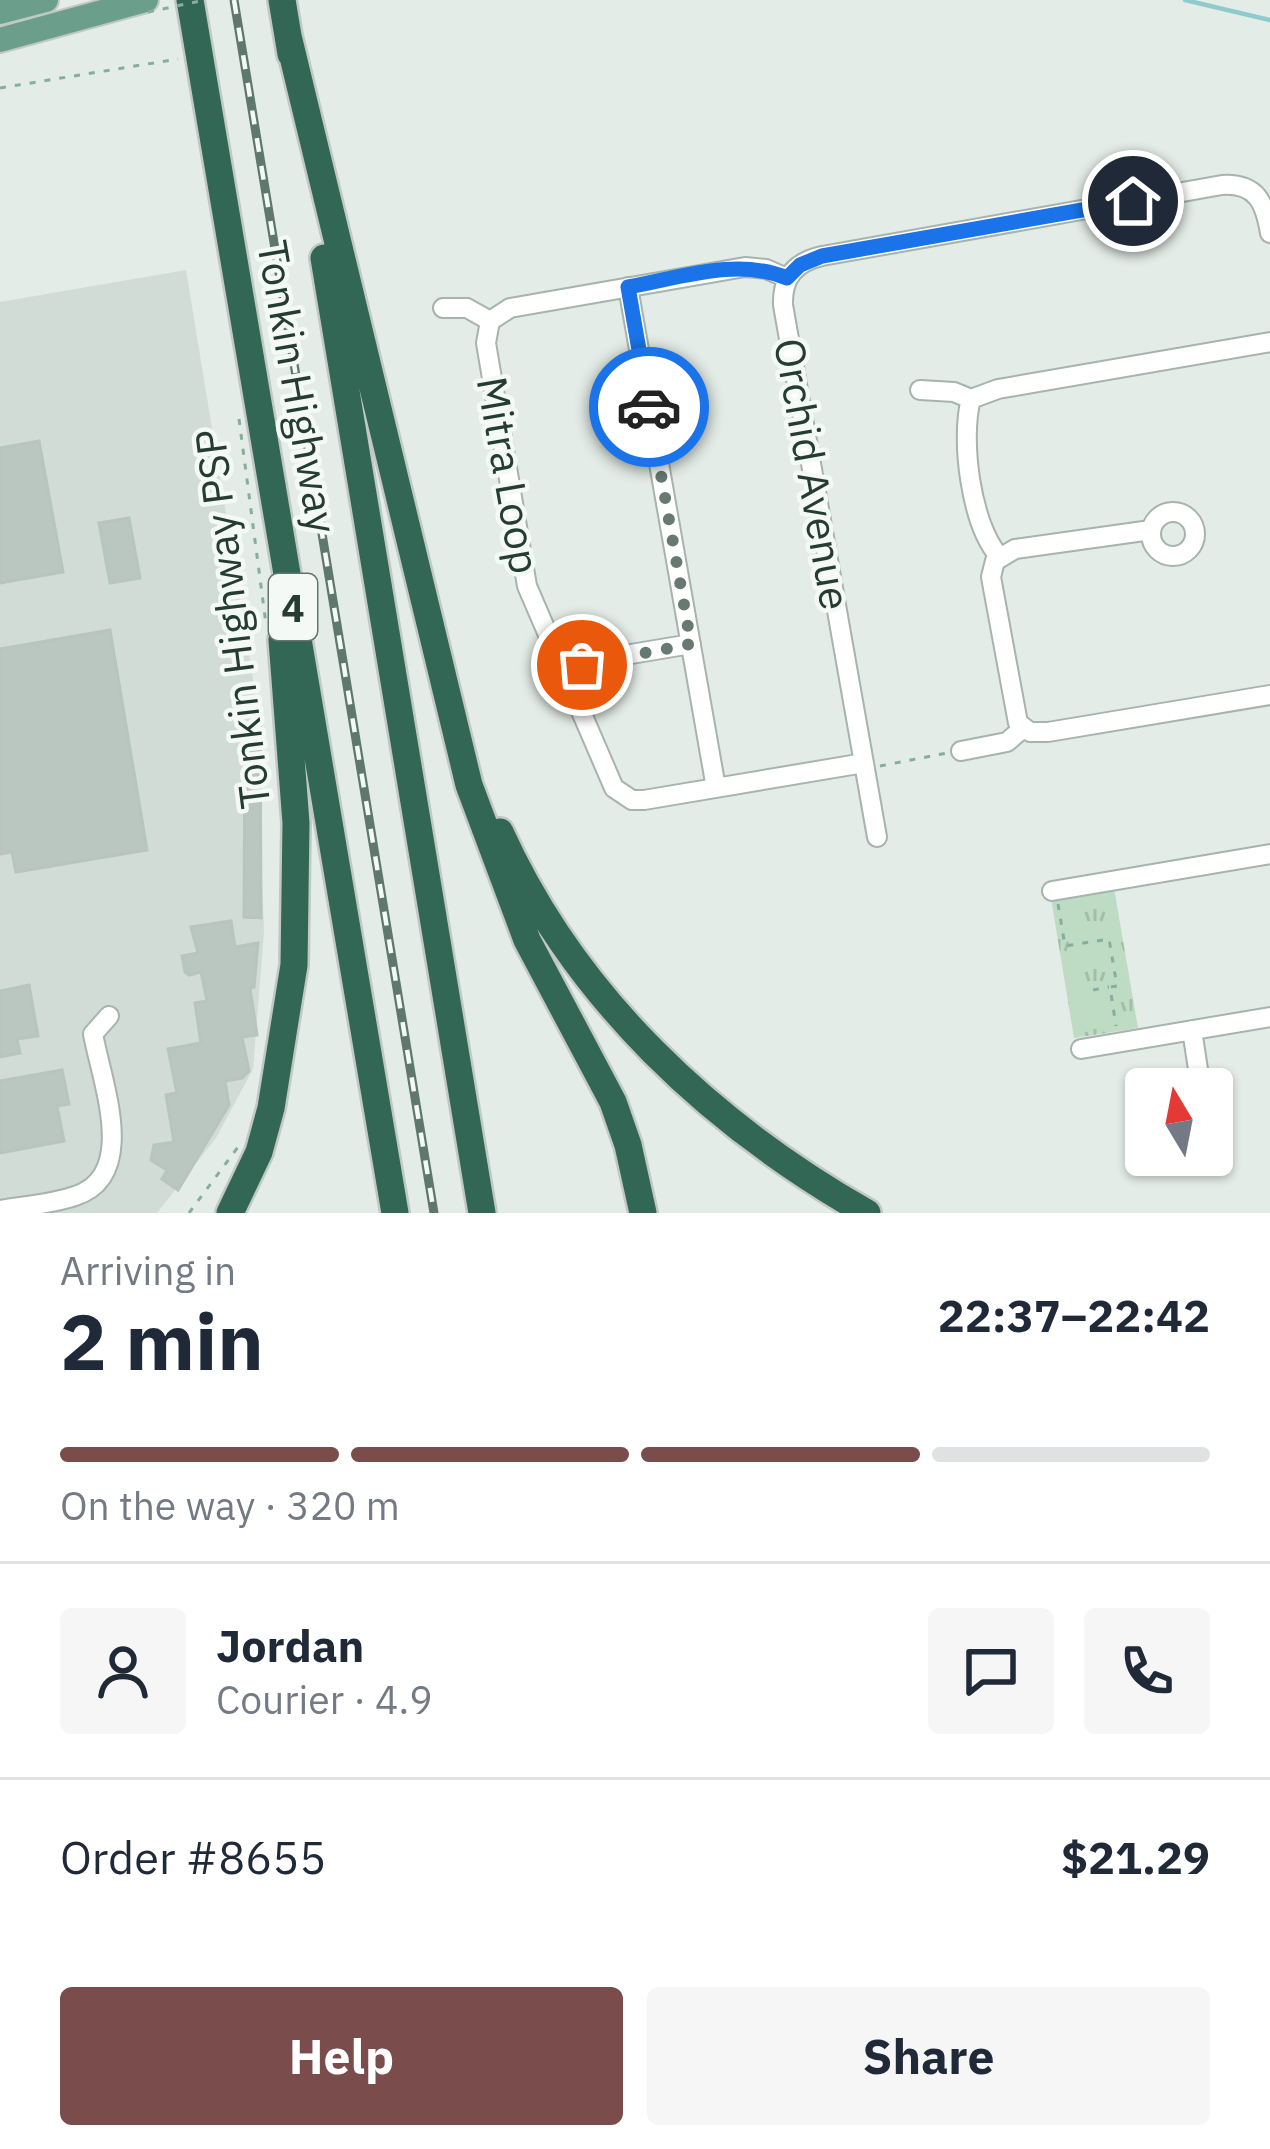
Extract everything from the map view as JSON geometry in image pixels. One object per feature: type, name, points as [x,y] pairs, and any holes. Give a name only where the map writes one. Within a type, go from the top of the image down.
[{"type":"highway","name":"Tonkin Highway","points":[[282,0],[482,1213]]},
{"type":"highway","name":"Tonkin Highway","points":[[182,10],[395,1213]]},
{"type":"highway","points":[[288,36],[469,785],[527,940],[613,1102],[643,1213]]},
{"type":"highway","points":[[189,55],[278,590],[296,823],[295,942],[286,1036],[259,1152],[230,1213]]},
{"type":"highway","points":[[447,694],[504,842],[556,933],[587,976],[656,1055],[721,1115],[777,1158],[866,1213]]},
{"type":"main road","points":[[0,12],[46,0]]},
{"type":"main road","points":[[0,40],[147,6]]},
{"type":"street","name":"Orchid Avenue","points":[[877,837],[783,304],[787,278],[811,259],[1222,185],[1264,188],[1270,233]]},
{"type":"street","name":"Mitra Loop","points":[[787,278],[745,267],[510,308],[490,321],[485,344],[524,573],[607,776],[623,796],[644,800],[865,768]]},
{"type":"street","points":[[628,287],[716,788]]},
{"type":"street","name":"Mitra Loop","points":[[443,308],[467,308],[490,321]]},
{"type":"street","points":[[920,390],[954,392],[970,399],[998,388],[1270,343]]},
{"type":"street","points":[[970,399],[966,440],[980,520],[999,556]]},
{"type":"street","points":[[1022,729],[1014,714],[991,578],[999,556],[1015,549],[1151,530]]},
{"type":"street","points":[[563,674],[608,658],[691,644]]},
{"type":"street","points":[[961,751],[1007,742],[1022,729],[1048,732],[1270,694]]},
{"type":"street","points":[[1054,890],[1270,854]]},
{"type":"street","points":[[0,1210],[75,1196],[94,1187],[109,1171],[114,1150],[93,1034],[109,1016]]},
{"type":"street","points":[[1081,1049],[1270,1018]]},
{"type":"street","points":[[1192,1030],[1198,1068]]},
{"type":"path","points":[[170,0],[182,10]]},
{"type":"path","points":[[147,6],[205,0]]},
{"type":"path","points":[[0,88],[189,55]]},
{"type":"path","name":"Tonkin Highway PSP","points":[[237,406],[266,624]]},
{"type":"path","points":[[865,768],[961,751]]},
{"type":"path","points":[[1054,890],[1065,946],[1109,939],[1118,986],[1093,990]]},
{"type":"path","points":[[1082,934],[1084,943]]},
{"type":"path","points":[[1109,987],[1119,1042]]},
{"type":"path","points":[[189,1213],[242,1140]]},
{"type":"shaded area","points":[[186,270],[255,691],[264,931],[253,1069],[216,1138],[157,1213],[0,1213],[0,302]]},
{"type":"green space","points":[[1114,888],[1138,1028],[1074,1038],[1051,898]]},
{"type":"building","points":[[39,441],[63,572],[0,583],[0,448]]},
{"type":"building","points":[[129,518],[140,578],[110,583],[99,523]]},
{"type":"building","points":[[110,630],[147,850],[16,872],[12,852],[0,854],[0,649]]},
{"type":"building","points":[[245,725],[260,726],[261,918],[244,917]]},
{"type":"building","points":[[231,921],[235,947],[258,943],[254,987],[250,988],[257,1035],[242,1037],[249,1071],[242,1078],[225,1081],[229,1105],[178,1190],[162,1179],[167,1170],[151,1160],[154,1145],[174,1142],[166,1095],[177,1093],[168,1049],[201,1043],[195,1003],[207,1001],[201,972],[185,972],[182,956],[198,953],[191,927]]},
{"type":"building","points":[[29,985],[38,1036],[17,1039],[20,1053],[0,1057],[0,991]]},
{"type":"building","points":[[62,1070],[69,1104],[57,1106],[64,1141],[0,1153],[0,1081]]},
{"type":"waterway","points":[[1185,0],[1270,20]]},
{"type":"railway","points":[[234,0],[434,1213]]},
{"type":"way so far","points":[[582,665],[691,644],[649,407]]},
{"type":"route","points":[[649,407],[628,287],[745,267],[787,278],[800,265],[822,256],[1133,201]]}]
